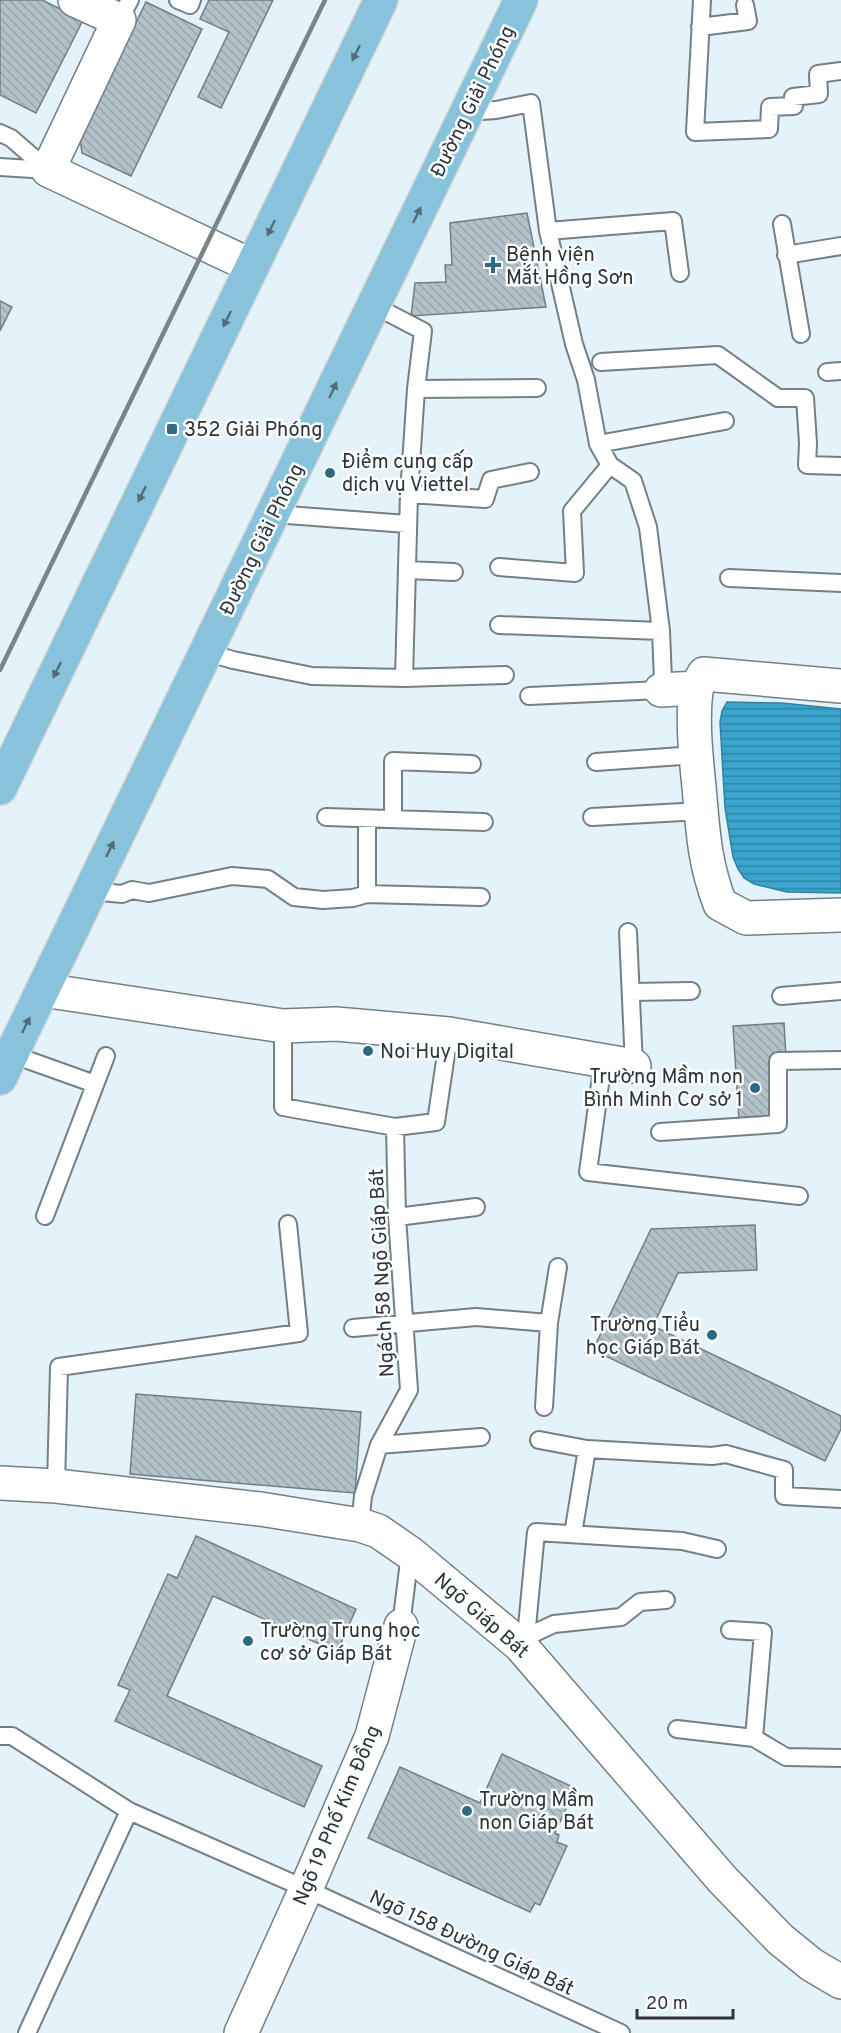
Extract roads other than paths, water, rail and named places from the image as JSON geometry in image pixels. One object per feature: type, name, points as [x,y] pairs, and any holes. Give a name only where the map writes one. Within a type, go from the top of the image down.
[{"type":"main road","points":[[3,776],[381,0]]},
{"type":"main road","name":"Đường Giải Phóng","points":[[6,1066],[521,0]]},
{"type":"street","points":[[75,0],[125,10],[48,170],[252,266]]},
{"type":"street","points":[[841,686],[704,674],[696,688],[696,755],[704,846],[711,880],[720,904],[746,918],[841,915]]},
{"type":"street","points":[[661,690],[696,688]]},
{"type":"street","points":[[43,990],[283,1026],[336,1024],[449,1034],[619,1064]]},
{"type":"street","name":"Ngõ Giáp Bát","points":[[0,1483],[56,1486],[260,1509],[360,1525],[378,1531],[410,1553],[523,1641],[722,1879],[780,1939],[812,1965],[841,1982]]},
{"type":"street","name":"Ngõ 19 Phố Kim Đồng","points":[[241,2033],[372,1736],[401,1626]]},
{"type":"lane","points":[[178,0],[190,5],[192,0]]},
{"type":"lane","points":[[702,0],[695,132],[769,129],[770,107],[794,106],[793,98],[819,94],[819,74],[841,71]]},
{"type":"lane","points":[[700,27],[748,21],[745,5]]},
{"type":"lane","points":[[467,112],[496,110],[531,103],[548,231],[574,344],[586,380],[598,444],[610,465],[633,481],[648,527],[661,631],[663,681],[661,690],[529,696]]},
{"type":"lane","points":[[0,133],[11,138],[48,170]]},
{"type":"lane","points":[[0,166],[48,170]]},
{"type":"lane","points":[[548,231],[673,221],[680,273]]},
{"type":"lane","points":[[782,224],[801,333]]},
{"type":"lane","points":[[786,255],[841,246]]},
{"type":"lane","points":[[373,305],[423,331],[416,389],[407,524],[404,678]]},
{"type":"lane","points":[[601,362],[718,355],[778,398],[805,398],[807,465],[841,466]]},
{"type":"lane","points":[[416,389],[537,388]]},
{"type":"lane","points":[[598,444],[725,422]]},
{"type":"lane","points":[[499,567],[575,573],[572,511],[610,465]]},
{"type":"lane","points":[[409,494],[485,499],[491,480],[530,472]]},
{"type":"lane","points":[[273,514],[407,524]]},
{"type":"lane","points":[[407,570],[454,572]]},
{"type":"lane","points":[[729,578],[841,583]]},
{"type":"lane","points":[[499,625],[661,631]]},
{"type":"lane","points":[[206,652],[233,660],[312,676],[404,678],[505,675]]},
{"type":"lane","points":[[596,762],[696,755]]},
{"type":"lane","points":[[393,818],[393,761],[472,764]]},
{"type":"lane","points":[[592,817],[701,811]]},
{"type":"lane","points":[[326,817],[484,822]]},
{"type":"lane","points":[[367,819],[367,894]]},
{"type":"lane","points":[[90,891],[122,894],[132,890],[150,893],[232,876],[268,879],[294,897],[322,900],[352,898],[367,894],[482,897]]},
{"type":"lane","points":[[628,932],[631,992],[619,1064],[588,1172],[800,1196]]},
{"type":"lane","points":[[631,992],[691,991]]},
{"type":"lane","points":[[781,996],[841,991]]},
{"type":"lane","points":[[283,1026],[283,1107],[395,1127],[436,1122],[449,1034]]},
{"type":"lane","points":[[45,1216],[106,1056]]},
{"type":"lane","points":[[660,1132],[778,1124],[778,1060],[841,1060]]},
{"type":"lane","points":[[6,1066],[95,1084]]},
{"type":"lane","name":"Ngách 58 Ngõ Giáp Bát","points":[[360,1525],[363,1496],[379,1445],[409,1390],[397,1217],[395,1127]]},
{"type":"lane","points":[[397,1217],[476,1208]]},
{"type":"lane","points":[[56,1486],[59,1367],[299,1333],[288,1224]]},
{"type":"lane","points":[[544,1407],[549,1323],[558,1267]]},
{"type":"lane","points":[[353,1328],[476,1317],[549,1323]]},
{"type":"lane","points":[[379,1445],[481,1437]]},
{"type":"lane","points":[[539,1440],[587,1449],[712,1456],[726,1454],[784,1470],[784,1496],[841,1499]]},
{"type":"lane","points":[[573,1534],[587,1449]]},
{"type":"lane","points":[[523,1641],[536,1532],[682,1541],[717,1549]]},
{"type":"lane","name":"Ngõ 19 Phố Kim Đồng","points":[[401,1626],[410,1553]]},
{"type":"lane","points":[[523,1641],[554,1624],[621,1617],[640,1602],[666,1600]]},
{"type":"lane","points":[[730,1630],[763,1632],[754,1738]]},
{"type":"lane","points":[[677,1729],[754,1738],[786,1757],[841,1758]]},
{"type":"lane","name":"Ngõ 158 Đường Giáp Bát","points":[[0,1736],[12,1736],[129,1811],[621,2033]]},
{"type":"lane","points":[[27,2033],[129,1811]]},
{"type":"water","points":[[727,702],[782,703],[841,709],[841,893],[787,892],[754,884],[744,878],[738,869],[733,857],[725,808],[720,722]]},
{"type":"railway","points":[[0,670],[325,0]]},
{"type":"place","name":"Bệnh viện Mắt Hồng Sơn","points":[[493,265]]},
{"type":"place","name":"352 Giải Phóng","points":[[172,429]]},
{"type":"place","name":"Điểm cung cấp dịch vụ Viettel","points":[[330,473]]},
{"type":"place","name":"Noi Huy Digital","points":[[368,1051]]},
{"type":"place","name":"Trường Mầm non Bình Minh Cơ sở 1","points":[[755,1088]]},
{"type":"place","name":"Trường Tiểu học Giáp Bát","points":[[712,1335]]},
{"type":"place","name":"Trường Trung học cơ sở Giáp Bát","points":[[248,1641]]},
{"type":"place","name":"Trường Mầm non Giáp Bát","points":[[467,1811]]}]
